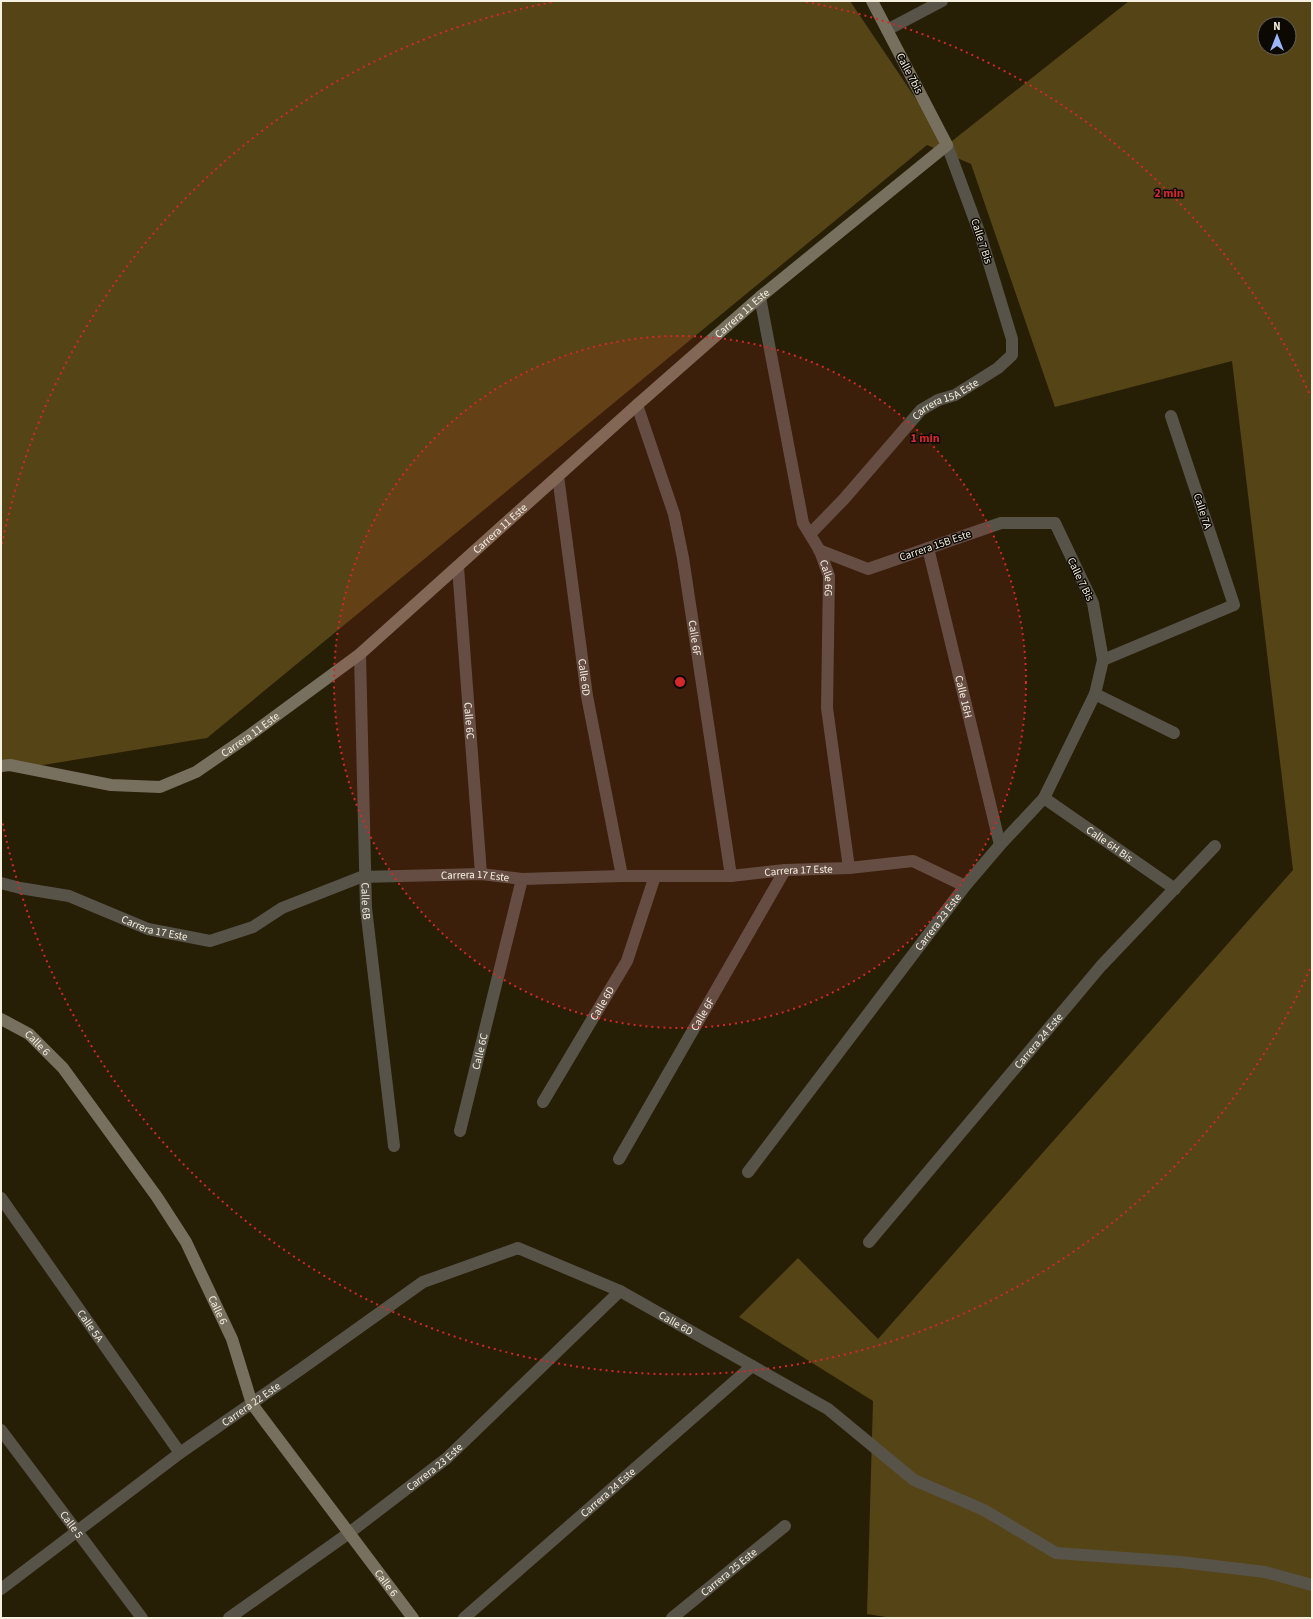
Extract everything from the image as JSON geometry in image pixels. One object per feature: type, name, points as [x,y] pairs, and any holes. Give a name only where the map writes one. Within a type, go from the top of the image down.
[{"type":"street","name":"Calle 7bis","points":[[872,1],[947,145]]},
{"type":"street","points":[[887,30],[942,1]]},
{"type":"street","name":"Carrera 11 Este","points":[[1,766],[10,765],[111,785],[160,787],[196,772],[247,737],[360,654],[637,405],[760,297],[947,145]]},
{"type":"street","name":"Calle 7 Bis","points":[[947,145],[981,237],[1012,339]]},
{"type":"street","name":"Calle 6G","points":[[760,297],[803,523],[819,550],[829,576],[827,708],[849,868]]},
{"type":"street","name":"Carrera 15A Este","points":[[810,534],[844,499],[921,410],[938,400],[955,395],[998,368],[1012,355],[1012,339]]},
{"type":"street","name":"Calle 6F","points":[[637,405],[674,514],[683,558],[731,876]]},
{"type":"street","name":"Calle 7A","points":[[1103,660],[1234,605],[1171,416]]},
{"type":"street","name":"Calle 6D","points":[[558,476],[586,696],[622,876]]},
{"type":"street","name":"Carrera 15B Este","points":[[819,550],[868,569],[1002,523],[1055,523]]},
{"type":"street","name":"Calle 7 Bis","points":[[1055,523],[1093,602],[1103,660]]},
{"type":"street","name":"Calle 16H","points":[[928,548],[1000,845]]},
{"type":"street","name":"Calle 6C","points":[[458,567],[481,874]]},
{"type":"street","name":"Calle 6B","points":[[360,654],[366,908],[394,1146]]},
{"type":"street","name":"Carrera 23 Este","points":[[748,1172],[966,886],[1000,845],[1044,798],[1094,694],[1103,660]]},
{"type":"street","points":[[1094,694],[1174,733]]},
{"type":"street","name":"Calle 6H Bis","points":[[1044,798],[1175,889]]},
{"type":"street","name":"Carrera 24 Este","points":[[869,1242],[1101,966],[1215,846]]},
{"type":"street","name":"Carrera 17 Este","points":[[1,883],[20,888],[69,896],[148,929],[210,940],[253,927],[282,908],[360,877],[481,874],[522,879],[622,876],[731,876],[785,870],[849,868],[913,861],[966,886]]},
{"type":"street","name":"Calle 6F","points":[[619,1159],[785,870]]},
{"type":"street","name":"Calle 6D","points":[[543,1102],[627,961],[655,876]]},
{"type":"street","name":"Calle 6C","points":[[460,1131],[522,879]]},
{"type":"street","name":"Calle 6","points":[[1,1019],[29,1034],[63,1068],[157,1197],[186,1242],[232,1339],[252,1404],[413,1618]]},
{"type":"street","name":"Calle 5A","points":[[1,1198],[180,1454]]},
{"type":"street","name":"Calle 6D","points":[[518,1248],[620,1291],[828,1409],[914,1480],[984,1510],[1056,1553],[1181,1562],[1265,1572],[1312,1584]]},
{"type":"street","name":"Carrera 22 Este","points":[[1,1589],[180,1454],[423,1282],[518,1248]]},
{"type":"street","name":"Carrera 23 Este","points":[[229,1618],[349,1533],[447,1458],[620,1291]]},
{"type":"street","name":"Carrera 24 Este","points":[[464,1618],[752,1366]]},
{"type":"street","name":"Calle 5","points":[[1,1430],[142,1618]]},
{"type":"street","name":"Carrera 25 Este","points":[[672,1618],[785,1526]]},
{"type":"shaded area","points":[[1,1],[850,1],[947,145],[1129,1],[1312,1],[1312,1618],[892,1618],[867,1614],[873,1401],[739,1317],[798,1258],[878,1339],[1293,870],[1232,361],[1055,407],[971,164],[927,145],[207,738],[1,772]]}]
